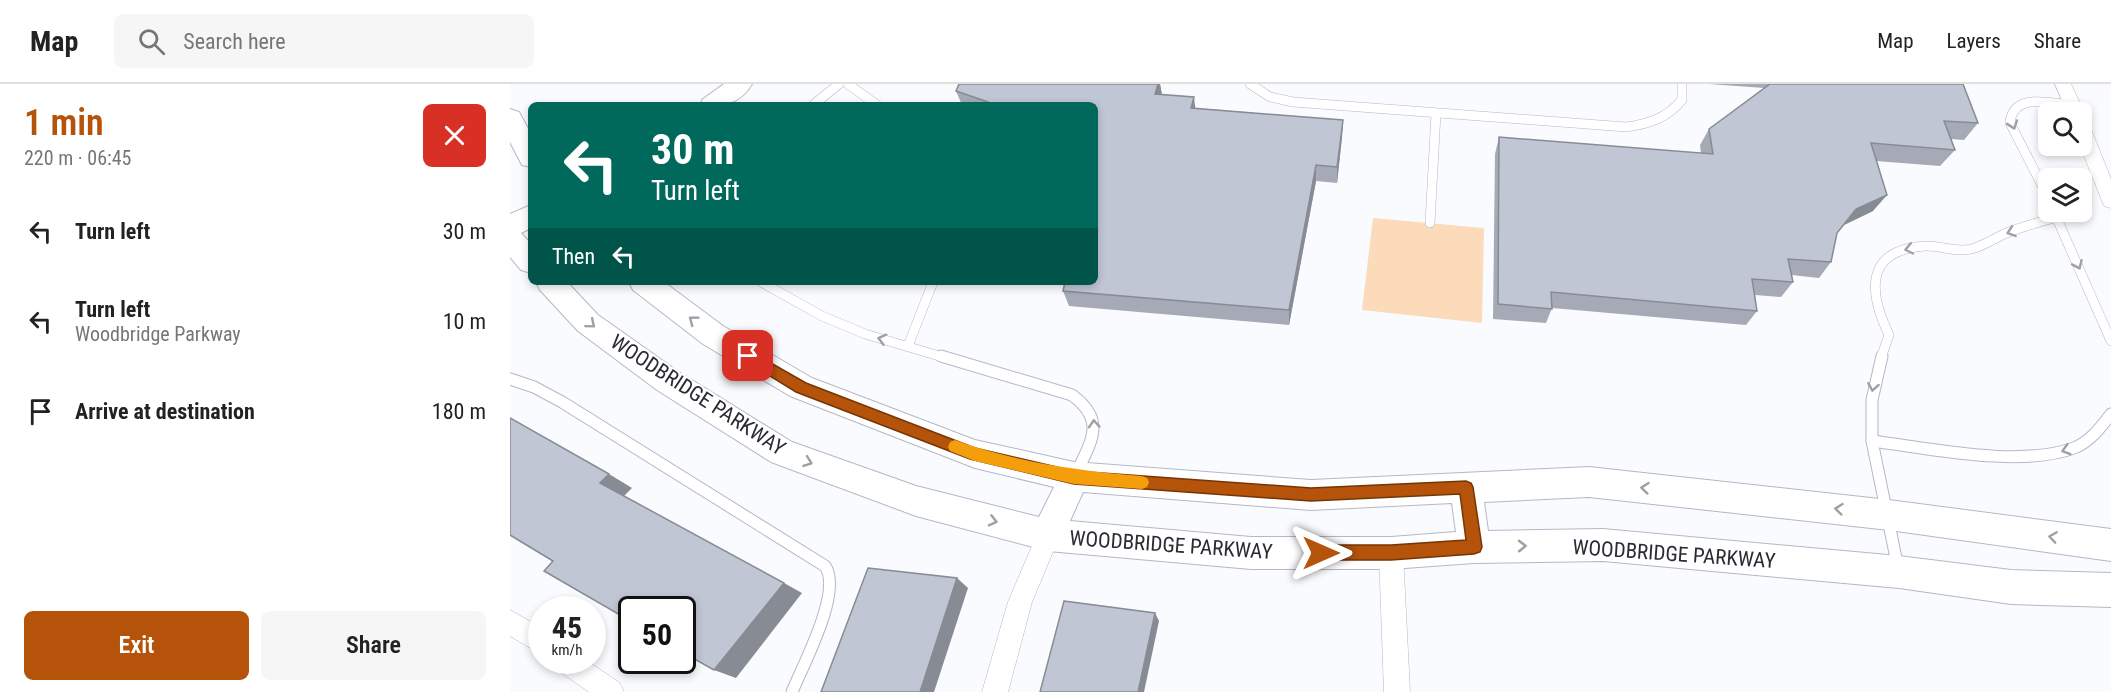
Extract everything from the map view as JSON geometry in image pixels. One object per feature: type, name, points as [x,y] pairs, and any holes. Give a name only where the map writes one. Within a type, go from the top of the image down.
[{"type":"main road","points":[[716,102],[740,84]]},
{"type":"main road","points":[[510,118],[528,152]]},
{"type":"main road","points":[[510,227],[528,217]]},
{"type":"main road","points":[[510,239],[528,259]]},
{"type":"main road","name":"WOODBRIDGE PARKWAY","points":[[553,285],[588,323],[668,381],[782,452],[916,501],[1048,535],[1251,553],[1391,552],[1474,547],[1603,545],[1899,572],[2011,587],[2111,590]]},
{"type":"main road","points":[[647,285],[713,335],[801,387],[975,454],[1074,477],[1311,495],[1589,482],[1889,515],[2111,545]]},
{"type":"main road","points":[[1048,535],[1074,477]]},
{"type":"main road","points":[[1466,487],[1474,547]]},
{"type":"street","points":[[2064,84],[2071,102]]},
{"type":"street","points":[[2092,154],[2111,201]]},
{"type":"street","points":[[995,692],[1020,602],[1048,535]]},
{"type":"street","points":[[1391,552],[1397,692]]},
{"type":"street","points":[[510,622],[528,634]]},
{"type":"street","points":[[585,674],[611,692]]},
{"type":"lane","points":[[817,102],[839,84]]},
{"type":"lane","points":[[848,84],[874,102]]},
{"type":"lane","points":[[1250,84],[1270,97],[1293,102],[1626,127],[1639,126],[1666,117],[1682,100],[1682,84]]},
{"type":"lane","points":[[2038,103],[2018,104],[2009,115],[2010,123],[2038,178]]},
{"type":"lane","points":[[1430,223],[1436,113]]},
{"type":"lane","points":[[1899,572],[1872,441],[1870,413],[1872,390],[1878,363],[1889,335],[1878,316],[1873,297],[1875,272],[1893,253],[1924,246],[1966,250],[2038,220]]},
{"type":"lane","points":[[2059,222],[2111,341]]},
{"type":"lane","points":[[766,285],[822,316],[854,330],[1072,395],[1087,404],[1095,416],[1095,431],[1074,477]]},
{"type":"lane","points":[[908,346],[932,285]]},
{"type":"lane","points":[[510,379],[534,387],[562,402],[820,561],[827,568],[831,577],[829,598],[792,692]]},
{"type":"lane","points":[[1872,441],[1997,455],[2050,454],[2075,448],[2092,435],[2111,414]]},
{"type":"shaded area","points":[[1373,218],[1484,228],[1482,323],[1362,310]]},
{"type":"building","points":[[959,84],[1158,84],[1155,94],[1194,97],[1191,108],[1343,120],[1337,167],[1316,165],[1289,310],[1063,291],[1064,285],[1098,285],[1098,102],[988,102],[956,91]]},
{"type":"building","points":[[1770,84],[1963,84],[1978,123],[1944,121],[1955,150],[1871,143],[1887,195],[1856,209],[1837,233],[1831,262],[1788,259],[1793,282],[1752,279],[1757,311],[1551,292],[1552,309],[1498,304],[1499,137],[1713,154],[1709,129]]},
{"type":"building","points":[[510,418],[609,474],[600,483],[784,583],[714,670],[696,660],[696,596],[618,596],[618,614],[606,607],[606,596],[587,596],[544,571],[553,561],[510,535]]},
{"type":"building","points":[[868,568],[957,578],[920,692],[821,692]]},
{"type":"building","points":[[1064,601],[1155,613],[1138,692],[1040,692]]},
{"type":"slow traffic","points":[[955,447],[975,454],[1074,477],[1142,482]]},
{"type":"route","points":[[748,356],[801,387],[975,454],[1074,477],[1311,495],[1466,487],[1474,547],[1321,553]]}]
